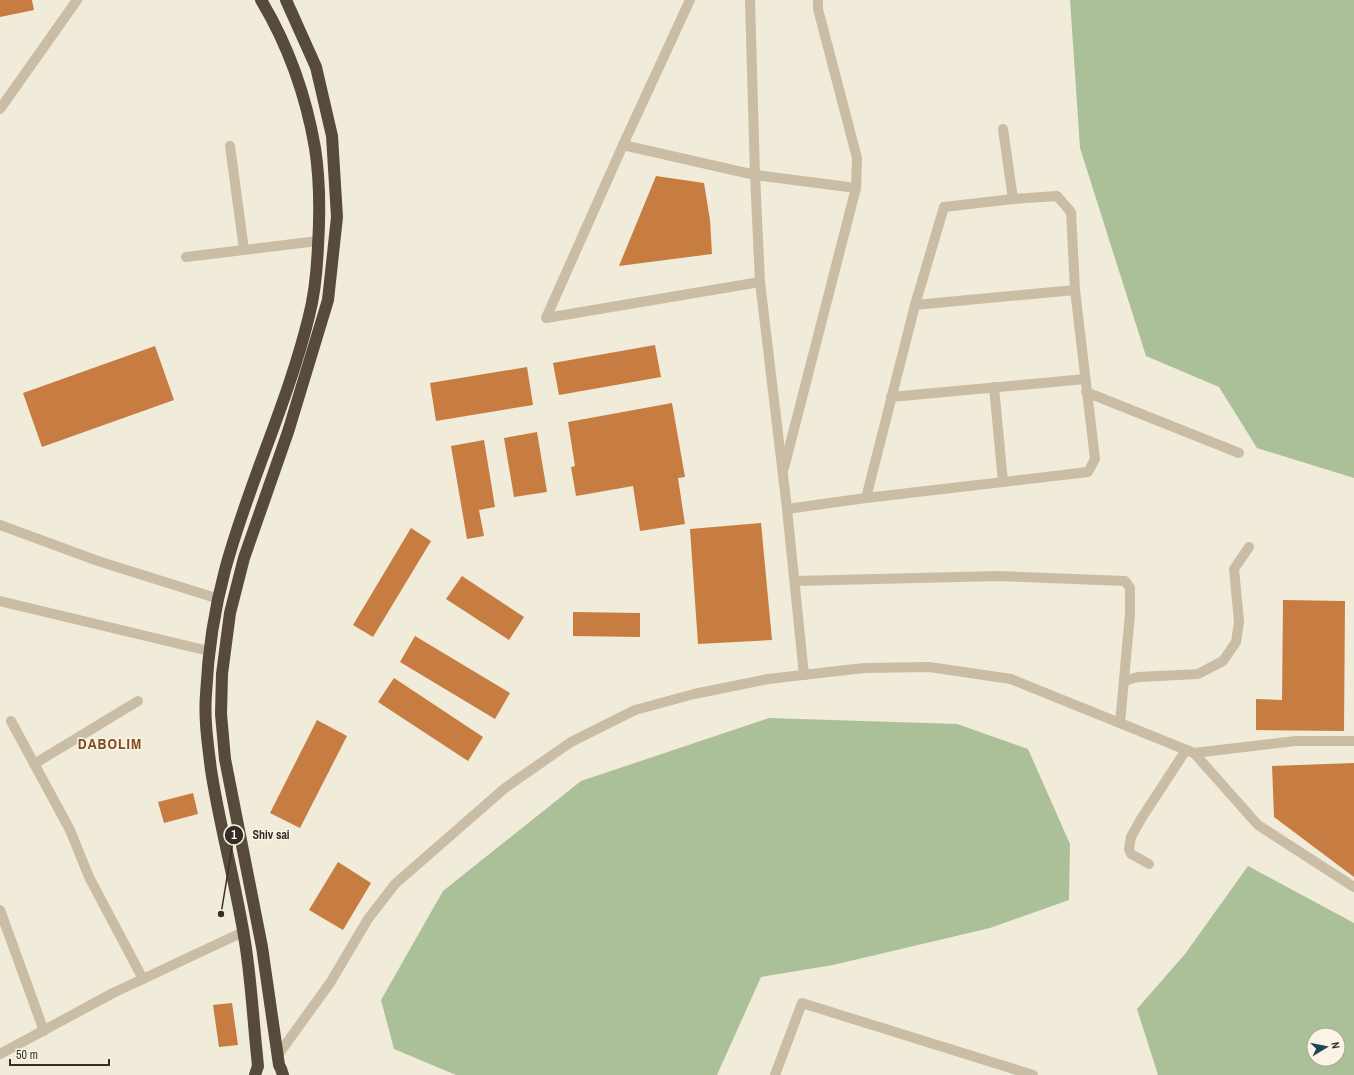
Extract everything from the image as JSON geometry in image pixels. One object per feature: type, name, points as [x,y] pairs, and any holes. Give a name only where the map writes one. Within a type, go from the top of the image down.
[{"type":"highway","points":[[256,1071],[243,932],[214,790],[207,738],[206,697],[209,651],[225,571],[244,510],[288,391],[310,316],[316,280],[319,191],[315,150],[307,112],[292,66],[275,24],[260,0]]},
{"type":"highway","points":[[280,1065],[262,947],[225,759],[221,714],[222,674],[230,613],[244,558],[288,432],[328,300],[336,217],[332,136],[316,67],[286,0]]},
{"type":"highway","points":[[256,1071],[266,1061],[275,1062],[280,1065]]},
{"type":"street","points":[[0,109],[77,0]]},
{"type":"street","points":[[690,0],[623,145],[546,318],[760,282]]},
{"type":"street","points":[[750,0],[755,175],[760,282],[783,473],[804,675]]},
{"type":"street","points":[[783,473],[856,188],[857,158],[818,9],[818,0]]},
{"type":"street","points":[[1003,129],[1013,199]]},
{"type":"street","points":[[623,145],[755,175],[856,188]]},
{"type":"street","points":[[230,146],[244,250]]},
{"type":"street","points":[[787,509],[866,498],[1088,472],[1094,459],[1075,290],[1071,212],[1057,196],[1013,199],[944,207],[915,305],[866,498]]},
{"type":"street","points":[[186,258],[318,242]]},
{"type":"street","points":[[915,305],[1075,290]]},
{"type":"street","points":[[891,397],[1085,379]]},
{"type":"street","points":[[994,387],[1003,482]]},
{"type":"street","points":[[1086,392],[1239,453]]},
{"type":"street","points":[[0,525],[98,561],[219,600]]},
{"type":"street","points":[[1124,681],[1138,678],[1198,674],[1223,661],[1236,642],[1239,622],[1234,569],[1249,547]]},
{"type":"street","points":[[794,581],[999,576],[1125,581],[1130,588],[1130,614],[1120,723]]},
{"type":"street","points":[[0,601],[209,651]]},
{"type":"street","points":[[280,1065],[368,919],[395,884],[505,788],[571,742],[635,710],[701,693],[768,679],[864,668],[929,667],[1011,679],[1190,752],[1258,825],[1354,887]]},
{"type":"street","points":[[34,764],[138,701]]},
{"type":"street","points":[[11,721],[70,830],[89,877],[143,979]]},
{"type":"street","points":[[1149,864],[1131,854],[1129,849],[1131,837],[1140,819],[1190,752],[1296,741],[1354,741]]},
{"type":"street","points":[[0,910],[44,1031]]},
{"type":"street","points":[[0,1054],[113,993],[243,932]]},
{"type":"street","points":[[775,1075],[802,1003],[1032,1075]]},
{"type":"green space","points":[[1070,0],[1354,0],[1354,478],[1257,448],[1219,387],[1146,356],[1080,148]]},
{"type":"green space","points":[[769,718],[957,724],[1028,749],[1070,844],[1069,900],[990,928],[833,965],[761,977],[717,1075],[456,1075],[394,1049],[381,1000],[443,891],[581,781]]},
{"type":"green space","points":[[1248,866],[1354,923],[1354,1075],[1158,1075],[1137,1009],[1185,954]]},
{"type":"building","points":[[0,0],[32,0],[34,10],[0,17]]},
{"type":"building","points":[[656,176],[704,183],[710,220],[712,254],[619,266]]},
{"type":"building","points":[[655,345],[661,377],[559,395],[553,363]]},
{"type":"building","points":[[155,346],[174,400],[42,447],[23,393]]},
{"type":"building","points":[[527,367],[533,405],[436,421],[430,383]]},
{"type":"building","points":[[672,403],[685,477],[678,478],[685,524],[640,531],[633,486],[576,496],[571,467],[575,466],[568,422]]},
{"type":"building","points":[[537,432],[547,492],[514,497],[504,438]]},
{"type":"building","points":[[484,440],[495,507],[479,510],[484,536],[467,539],[451,446]]},
{"type":"building","points":[[761,523],[772,640],[698,644],[690,529]]},
{"type":"building","points":[[411,528],[431,541],[373,637],[353,625]]},
{"type":"building","points":[[462,576],[524,617],[509,640],[446,599]]},
{"type":"building","points":[[1283,600],[1345,601],[1344,731],[1256,730],[1256,699],[1282,700]]},
{"type":"building","points":[[573,612],[640,613],[640,637],[573,636]]},
{"type":"building","points":[[415,636],[510,693],[495,719],[400,662]]},
{"type":"building","points":[[394,678],[483,737],[468,761],[378,702]]},
{"type":"building","points":[[317,720],[347,736],[300,828],[270,813]]},
{"type":"building","points":[[1354,763],[1354,877],[1274,817],[1272,766]]},
{"type":"building","points":[[193,793],[198,814],[164,823],[158,802]]},
{"type":"building","points":[[338,862],[371,883],[343,930],[309,910]]},
{"type":"building","points":[[232,1003],[238,1045],[219,1047],[213,1005]]},
{"type":"place","name":"Shiv sai","points":[[221,914]]},
{"type":"district","name":"DABOLIM","points":[[110,744]]}]
